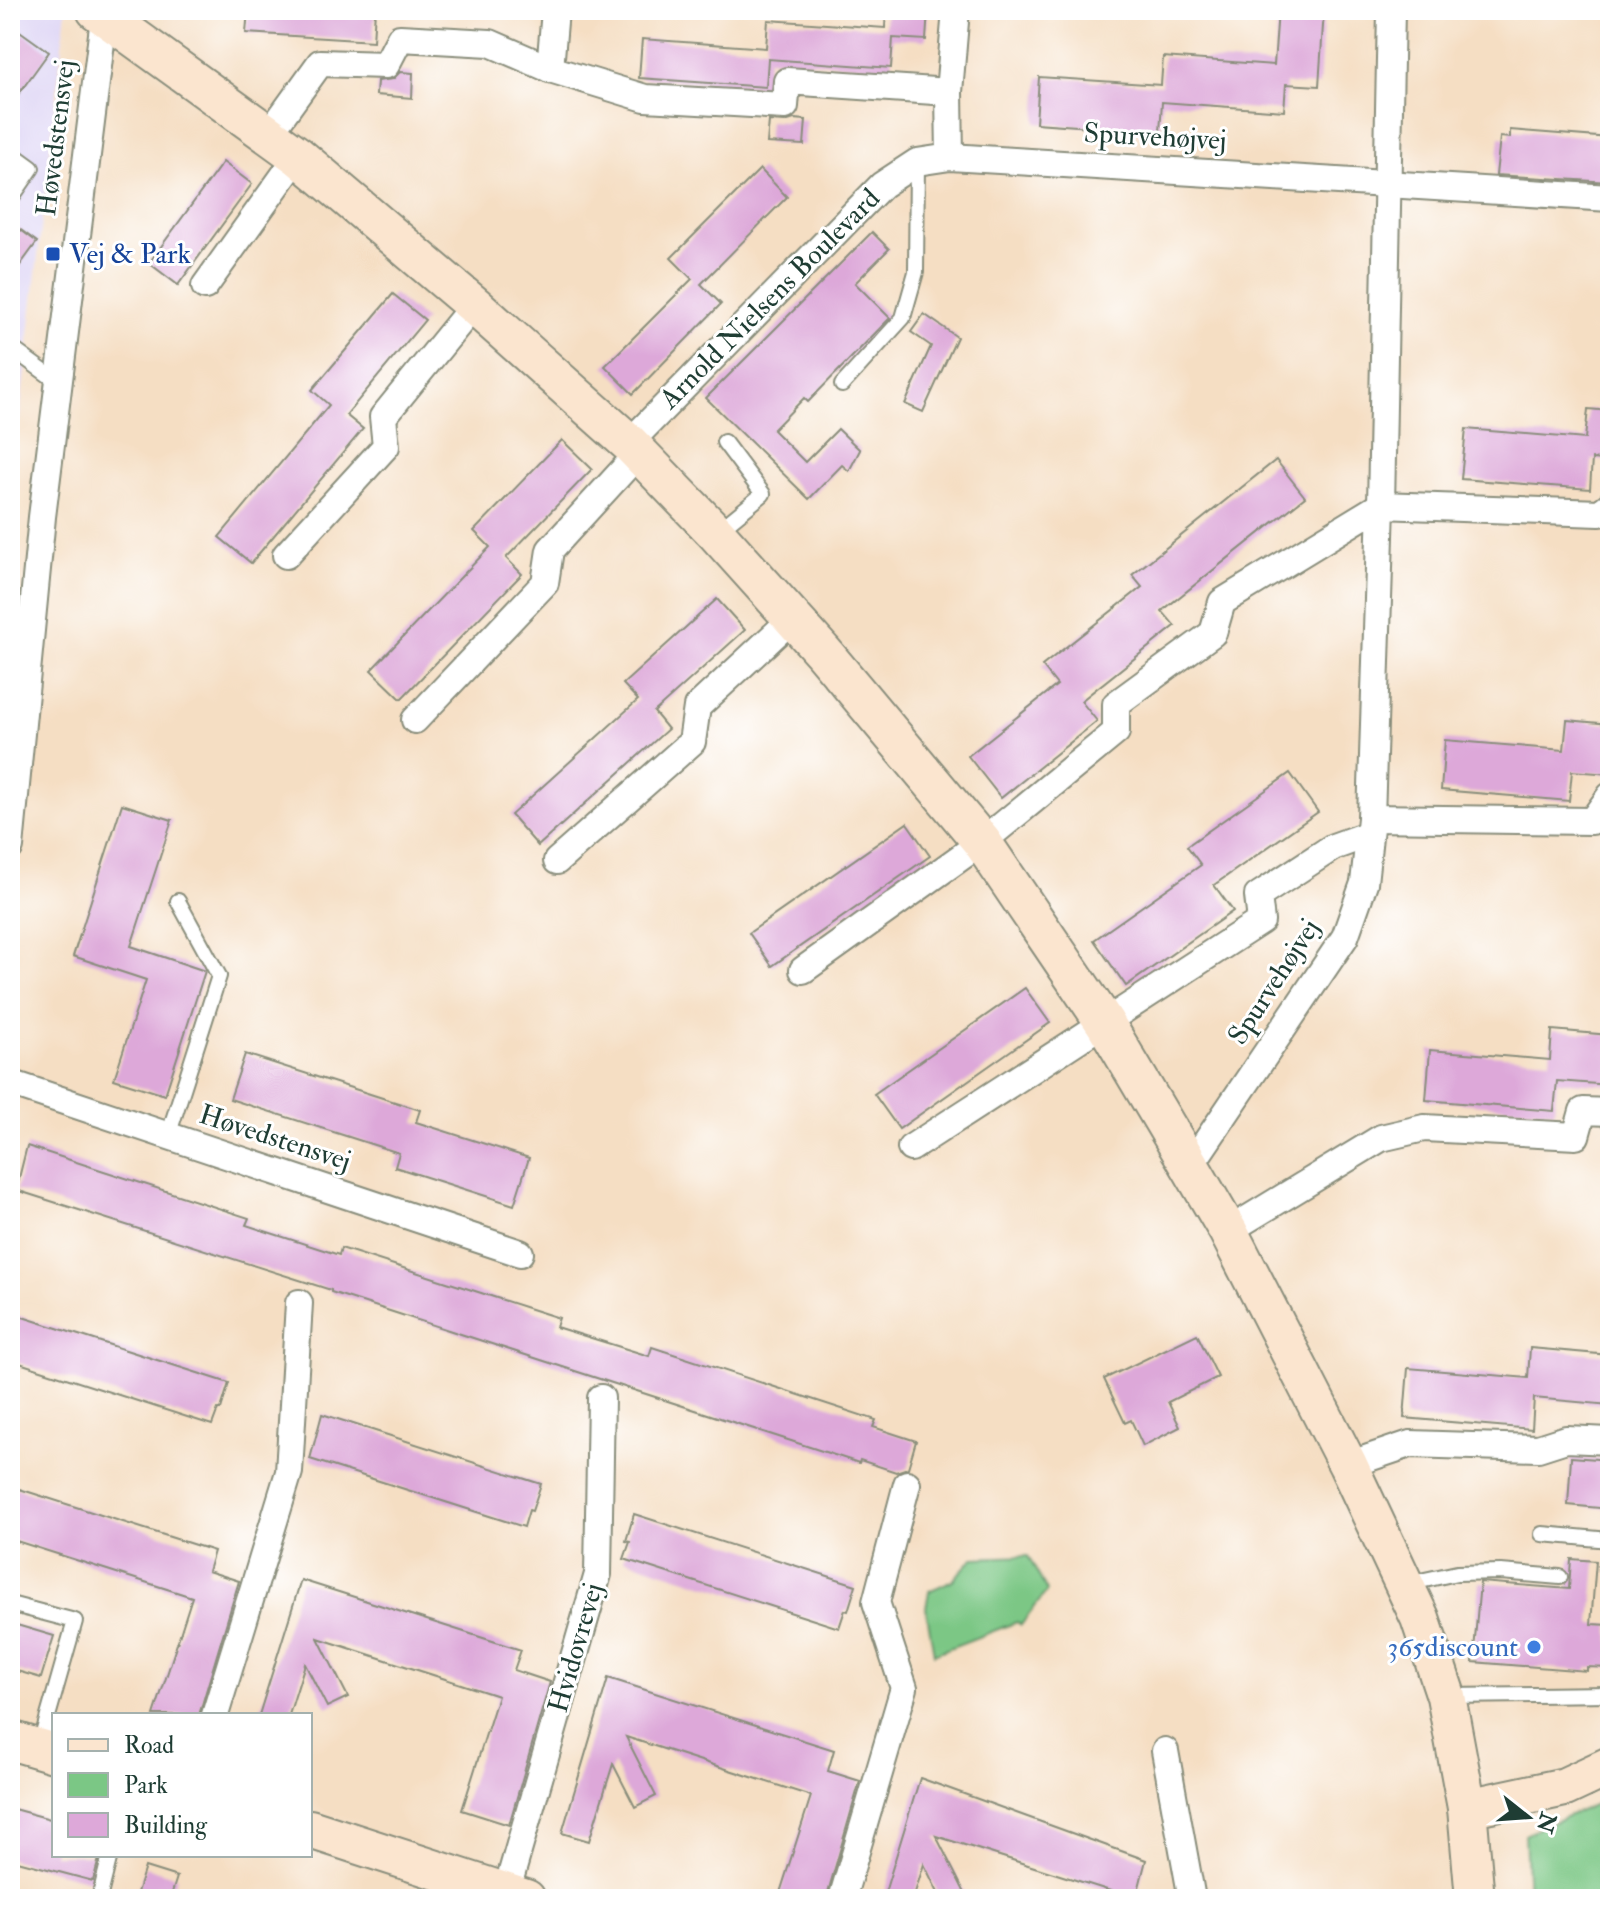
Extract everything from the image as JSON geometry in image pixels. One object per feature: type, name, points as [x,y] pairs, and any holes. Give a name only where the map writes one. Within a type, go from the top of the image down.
[{"type":"street","points":[[550,69],[555,10]]},
{"type":"street","points":[[950,157],[949,92],[956,10]]},
{"type":"street","name":"Spurvehøjvej","points":[[1190,1166],[1345,937],[1364,883],[1370,826],[1381,505],[1391,10]]},
{"type":"street","points":[[102,12],[284,145],[474,305],[634,448],[793,618],[982,842],[1105,1023],[1228,1231],[1348,1465],[1420,1618],[1446,1696],[1467,1808],[1475,1899]]},
{"type":"street","name":"Høvedstensvej","points":[[10,847],[39,537],[102,12]]},
{"type":"street","points":[[205,286],[284,145],[320,63],[386,65],[400,38],[490,43],[550,69],[645,98],[785,106],[787,81],[949,92]]},
{"type":"street","name":"Spurvehøjvej","points":[[917,162],[950,157],[1610,198]]},
{"type":"street","name":"Arnold Nielsens Boulevard","points":[[415,720],[545,583],[550,550],[634,448],[882,185],[917,162]]},
{"type":"street","points":[[286,555],[386,446],[383,417],[474,305]]},
{"type":"street","points":[[803,970],[982,842],[1116,732],[1116,704],[1213,633],[1222,602],[1381,505],[1600,513],[1610,505]]},
{"type":"street","points":[[557,861],[692,742],[697,707],[793,618]]},
{"type":"street","points":[[911,1148],[1261,921],[1258,896],[1370,826],[1592,821],[1610,796]]},
{"type":"street","name":"Høvedstensvej","points":[[10,1083],[520,1253]]},
{"type":"street","points":[[1228,1231],[1381,1138],[1424,1128],[1576,1136],[1583,1111],[1610,1112]]},
{"type":"street","points":[[216,1713],[289,1472],[299,1303]]},
{"type":"street","name":"Hvidovrevej","points":[[312,1830],[516,1896],[598,1574],[601,1398]]},
{"type":"street","points":[[1348,1465],[1410,1444],[1538,1448],[1566,1439],[1610,1441]]},
{"type":"street","points":[[842,1899],[904,1688],[876,1602],[907,1484]]},
{"type":"street","points":[[1165,1751],[1192,1899]]},
{"type":"street","points":[[1467,1808],[1565,1787],[1602,1774]]},
{"type":"lane","points":[[10,152],[32,168],[10,200]]},
{"type":"lane","points":[[842,385],[903,318],[916,272],[917,162]]},
{"type":"lane","points":[[10,347],[58,382]]},
{"type":"lane","points":[[716,533],[763,494],[724,442]]},
{"type":"lane","points":[[168,1136],[219,976],[178,901]]},
{"type":"lane","points":[[1542,1534],[1610,1540]]},
{"type":"lane","points":[[1404,1584],[1457,1573],[1501,1572],[1560,1577]]},
{"type":"lane","points":[[10,1604],[75,1621],[34,1747]]},
{"type":"lane","points":[[1446,1696],[1610,1694]]},
{"type":"lane","points":[[99,1899],[110,1857]]},
{"type":"shaded area","points":[[10,10],[66,10],[10,501]]},
{"type":"green space","points":[[1028,1556],[1047,1591],[1021,1625],[1017,1622],[934,1654],[926,1608],[929,1591],[953,1580],[973,1558]]},
{"type":"green space","points":[[1610,1798],[1610,1899],[1528,1899],[1525,1834]]},
{"type":"building","points":[[248,10],[375,10],[373,41],[246,33]]},
{"type":"building","points":[[886,10],[928,10],[926,40],[893,38],[891,68],[768,59],[766,87],[639,78],[642,39],[766,48],[768,20],[885,28]]},
{"type":"building","points":[[1278,10],[1324,10],[1319,86],[1286,84],[1284,111],[1162,102],[1160,132],[1036,123],[1039,77],[1161,85],[1163,57],[1274,65]]},
{"type":"building","points":[[10,24],[49,52],[10,106]]},
{"type":"building","points":[[400,72],[413,73],[412,98],[376,95],[377,81],[393,79]]},
{"type":"building","points":[[806,120],[804,145],[767,143],[769,121]]},
{"type":"building","points":[[1510,130],[1610,138],[1610,182],[1496,175],[1500,137],[1510,138]]},
{"type":"building","points":[[223,162],[252,184],[178,285],[149,263]]},
{"type":"building","points":[[760,169],[787,197],[701,284],[721,304],[633,394],[605,366],[692,279],[671,258]]},
{"type":"building","points":[[10,222],[37,242],[10,279]]},
{"type":"building","points":[[872,232],[889,249],[855,283],[890,318],[808,402],[804,398],[773,430],[805,462],[838,429],[860,450],[849,471],[842,465],[809,499],[706,398]]},
{"type":"building","points":[[393,294],[425,320],[346,415],[363,429],[251,563],[219,537],[329,405],[312,390]]},
{"type":"building","points":[[924,314],[957,337],[923,412],[905,404],[931,346],[911,332]]},
{"type":"building","points":[[1588,409],[1610,411],[1610,461],[1592,459],[1590,489],[1461,479],[1466,429],[1585,439]]},
{"type":"building","points":[[562,440],[592,469],[506,558],[522,574],[401,699],[371,670],[490,547],[474,531]]},
{"type":"building","points":[[1276,460],[1305,497],[1162,611],[1175,626],[1081,701],[1097,721],[1001,798],[968,756],[1057,685],[1042,666],[1142,587],[1132,575]]},
{"type":"building","points":[[717,599],[745,630],[654,712],[668,729],[538,846],[511,815],[638,700],[623,684]]},
{"type":"building","points":[[1567,720],[1610,724],[1610,774],[1572,771],[1569,801],[1441,790],[1445,740],[1564,750]]},
{"type":"building","points":[[1290,773],[1318,812],[1214,885],[1233,911],[1126,986],[1094,940],[1201,865],[1187,846]]},
{"type":"building","points":[[122,804],[172,820],[131,946],[205,971],[165,1095],[114,1079],[146,980],[73,956]]},
{"type":"building","points":[[907,823],[930,856],[772,966],[749,933]]},
{"type":"building","points":[[1025,988],[1050,1023],[899,1129],[874,1094]]},
{"type":"building","points":[[1552,1030],[1610,1035],[1610,1085],[1557,1081],[1554,1111],[1426,1100],[1430,1050],[1550,1060]]},
{"type":"building","points":[[245,1054],[420,1110],[416,1122],[529,1158],[514,1205],[395,1167],[399,1153],[230,1099]]},
{"type":"building","points":[[27,1146],[249,1218],[246,1225],[339,1255],[341,1248],[559,1318],[556,1327],[649,1356],[652,1347],[876,1420],[873,1427],[916,1441],[908,1468],[896,1472],[860,1460],[859,1463],[16,1190]]},
{"type":"building","points":[[10,1313],[229,1383],[221,1409],[218,1409],[212,1425],[10,1360]]},
{"type":"building","points":[[1197,1334],[1218,1377],[1168,1402],[1180,1427],[1143,1446],[1131,1420],[1125,1423],[1104,1379]]},
{"type":"building","points":[[1530,1348],[1610,1355],[1610,1405],[1534,1398],[1532,1429],[1404,1418],[1408,1368],[1528,1378]]},
{"type":"building","points":[[322,1414],[541,1484],[524,1527],[310,1459]]},
{"type":"building","points":[[1571,1457],[1610,1460],[1610,1509],[1568,1505]]},
{"type":"building","points":[[10,1486],[214,1551],[208,1571],[239,1581],[200,1713],[155,1713],[192,1597],[10,1539]]},
{"type":"building","points":[[634,1514],[856,1585],[848,1611],[845,1610],[839,1628],[624,1559]]},
{"type":"building","points":[[1571,1559],[1596,1561],[1591,1624],[1610,1625],[1610,1668],[1587,1667],[1587,1671],[1473,1662],[1480,1582],[1569,1589]]},
{"type":"building","points":[[301,1580],[521,1650],[514,1670],[550,1682],[509,1825],[462,1810],[498,1696],[318,1638],[348,1697],[327,1707],[305,1664],[290,1713],[260,1713]]},
{"type":"building","points":[[10,1623],[54,1636],[41,1678],[10,1669]]},
{"type":"building","points":[[608,1678],[834,1750],[828,1771],[860,1781],[826,1899],[778,1899],[811,1796],[626,1737],[656,1796],[635,1807],[613,1764],[589,1841],[562,1833]]},
{"type":"building","points":[[920,1778],[1146,1860],[1136,1899],[936,1836],[968,1899],[941,1899],[924,1864],[913,1899],[883,1899]]},
{"type":"building","points":[[10,1808],[52,1819],[52,1857],[99,1857],[93,1881],[10,1859]]},
{"type":"building","points":[[145,1867],[177,1877],[170,1899],[135,1899]]},
{"type":"place","name":"Vej & Park","points":[[53,254]]},
{"type":"place","name":"365discount","points":[[1534,1647]]}]
